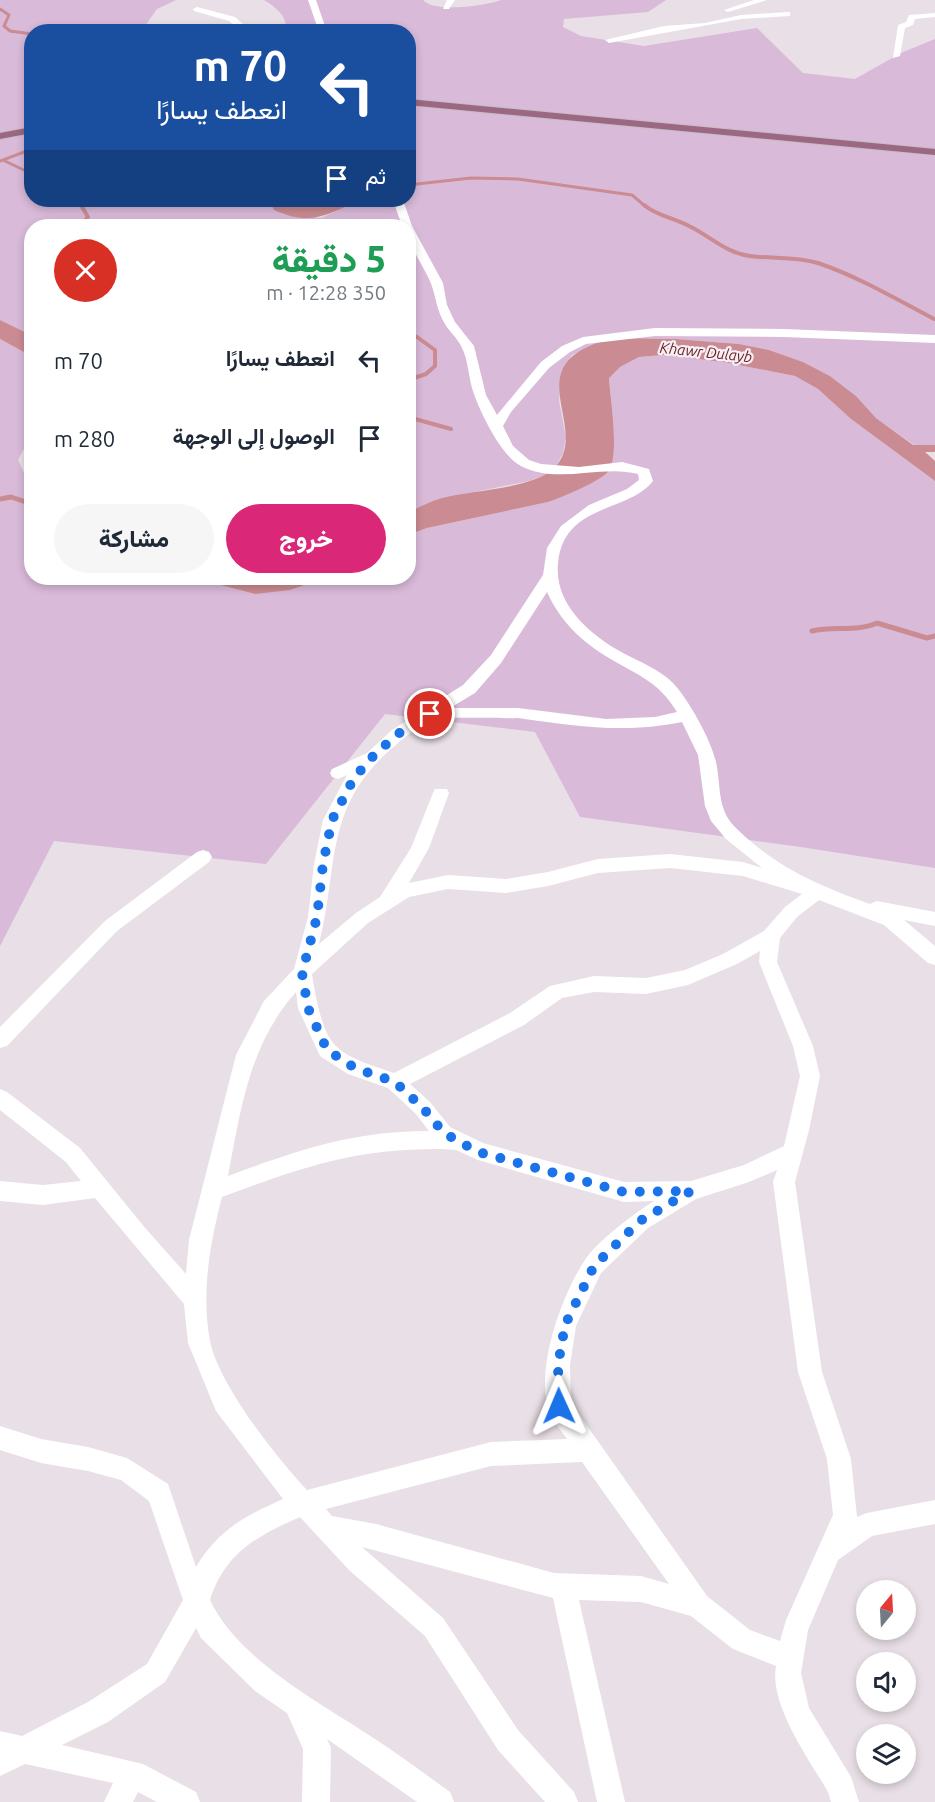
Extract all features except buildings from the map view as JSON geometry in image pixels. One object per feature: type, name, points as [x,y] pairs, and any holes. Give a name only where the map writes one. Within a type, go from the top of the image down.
[{"type":"main road","points":[[416,103],[935,152]]},
{"type":"main road","points":[[0,136],[24,132]]},
{"type":"street","points":[[312,0],[320,24]]},
{"type":"street","points":[[664,29],[670,24],[763,0]]},
{"type":"street","points":[[927,6],[935,14]]},
{"type":"street","points":[[197,9],[232,19],[238,24]]},
{"type":"street","points":[[609,40],[741,17],[787,14]]},
{"type":"street","points":[[896,56],[902,27],[910,23],[912,17],[917,15],[935,14]]},
{"type":"street","points":[[416,242],[437,283],[441,305],[450,322],[468,346],[480,395],[508,448],[524,463],[539,468],[579,471],[622,466],[644,472],[646,481],[636,492],[615,498],[572,520],[559,538],[551,559],[549,581],[558,604],[578,627],[613,654],[654,676],[669,689],[706,754],[713,807],[720,822],[756,854],[789,877],[817,892]]},
{"type":"street","points":[[496,426],[506,410],[545,365],[566,348],[583,341],[655,332],[784,333],[935,339]]},
{"type":"street","points":[[338,773],[367,750],[398,734],[469,689],[496,659],[550,574]]},
{"type":"street","points":[[430,714],[518,712],[606,724],[655,722],[686,716]]},
{"type":"street","points":[[367,750],[332,820],[323,864],[317,917],[302,973],[308,1008],[327,1050],[355,1068],[395,1082],[423,1108],[444,1133],[478,1152],[624,1192],[691,1191]]},
{"type":"street","points":[[385,904],[409,871],[428,832],[441,793]]},
{"type":"street","points":[[0,1040],[111,926],[203,857]]},
{"type":"street","points":[[564,1802],[508,1740],[434,1627],[358,1561],[303,1503],[224,1403],[199,1343],[195,1300],[200,1240],[246,1054],[271,1007],[302,973],[363,918],[404,891],[448,882],[506,886],[548,879],[598,866],[670,861],[743,869],[854,904],[891,921],[935,958]]},
{"type":"street","points":[[395,1082],[517,1019],[557,991],[594,984],[646,986],[688,977],[771,936],[790,912],[817,892]]},
{"type":"street","points":[[854,904],[935,919]]},
{"type":"street","points":[[771,936],[768,962],[803,1047],[810,1076],[784,1182],[810,1372],[839,1459],[845,1515],[795,1629],[788,1673],[796,1713],[841,1787],[845,1802]]},
{"type":"street","points":[[0,1098],[73,1155],[195,1300]]},
{"type":"street","points":[[214,1190],[345,1147],[414,1139],[458,1141]]},
{"type":"street","points":[[791,1658],[742,1640],[698,1605],[559,1406],[558,1365],[565,1325],[594,1266],[640,1221],[691,1191],[749,1173],[793,1152]]},
{"type":"street","points":[[0,1191],[43,1195],[100,1188]]},
{"type":"street","points":[[0,1438],[41,1451],[88,1459],[127,1470],[159,1493],[188,1582],[210,1629],[264,1682],[377,1756],[440,1802]]},
{"type":"street","points":[[7,1752],[98,1712],[156,1673],[197,1600],[205,1575],[221,1551],[255,1524],[303,1503],[491,1454],[588,1450]]},
{"type":"street","points":[[830,1551],[867,1525],[935,1512]]},
{"type":"street","points":[[326,1527],[376,1538],[554,1586],[641,1589],[698,1605]]},
{"type":"street","points":[[563,1586],[611,1802]]},
{"type":"street","points":[[296,1702],[317,1748],[316,1802]]},
{"type":"street","points":[[7,1752],[133,1774],[186,1802]]},
{"type":"street","points":[[118,1802],[133,1774]]},
{"type":"shaded area","points":[[0,0],[176,0],[157,9],[146,24],[24,24],[24,207],[274,207],[282,214],[321,218],[345,207],[416,207],[416,24],[286,24],[280,13],[264,0],[423,0],[429,4],[448,7],[472,6],[501,0],[666,0],[648,12],[564,19],[563,27],[581,36],[644,46],[757,28],[803,73],[855,79],[901,53],[935,39],[935,445],[914,445],[876,418],[856,396],[830,376],[803,362],[769,350],[739,344],[676,339],[615,338],[572,355],[561,376],[559,401],[566,437],[563,453],[556,466],[547,474],[529,481],[440,499],[416,509],[416,219],[24,219],[24,332],[0,320]]},
{"type":"shaded area","points":[[0,339],[24,352],[24,450],[18,460],[24,473],[24,585],[220,585],[255,594],[294,585],[416,585],[416,532],[548,502],[579,489],[607,473],[611,466],[614,442],[609,377],[620,367],[639,357],[663,355],[723,362],[795,376],[818,389],[851,419],[935,481],[935,868],[580,817],[535,732],[385,714],[266,864],[54,841],[0,946]]},
{"type":"water","points":[[272,207],[345,207],[329,214],[309,218],[299,218],[274,210]]},
{"type":"water","points":[[0,320],[24,332],[24,352],[0,339]]},
{"type":"water","name":"Khawr Dulayb","points":[[615,338],[676,339],[739,344],[769,350],[803,362],[830,376],[856,396],[876,418],[913,445],[935,445],[935,452],[925,452],[935,461],[935,481],[851,419],[818,389],[795,376],[723,362],[663,355],[639,357],[620,367],[609,378],[614,443],[611,466],[602,477],[548,502],[416,532],[416,508],[442,498],[502,488],[533,480],[555,467],[564,451],[566,433],[560,396],[560,379],[567,363],[584,349]]},
{"type":"water","points":[[220,585],[304,585],[290,590],[255,594]]},
{"type":"waterway","points":[[0,9],[9,15],[4,26],[10,31],[24,33]]},
{"type":"waterway","points":[[0,161],[24,152]]},
{"type":"waterway","points":[[5,161],[24,170]]},
{"type":"waterway","points":[[416,184],[471,178],[518,179],[632,195],[645,206]]},
{"type":"waterway","points":[[644,205],[654,212],[697,230],[733,251],[750,256],[793,258],[818,263],[863,282],[934,319]]},
{"type":"waterway","points":[[82,207],[88,217],[86,219]]},
{"type":"waterway","points":[[416,337],[435,350],[435,366],[426,374],[416,377]]},
{"type":"waterway","points":[[416,419],[451,429]]},
{"type":"waterway","points":[[0,499],[11,497],[24,501]]},
{"type":"waterway","points":[[812,631],[861,627],[877,623],[927,638],[935,636]]},
{"type":"route","points":[[430,714],[398,734],[375,754],[354,778],[332,820],[323,864],[317,917],[302,973],[308,1008],[327,1050],[355,1068],[395,1082],[423,1108],[444,1133],[478,1152],[624,1192],[691,1191],[640,1221],[594,1266],[565,1325],[558,1365],[559,1406]]}]
